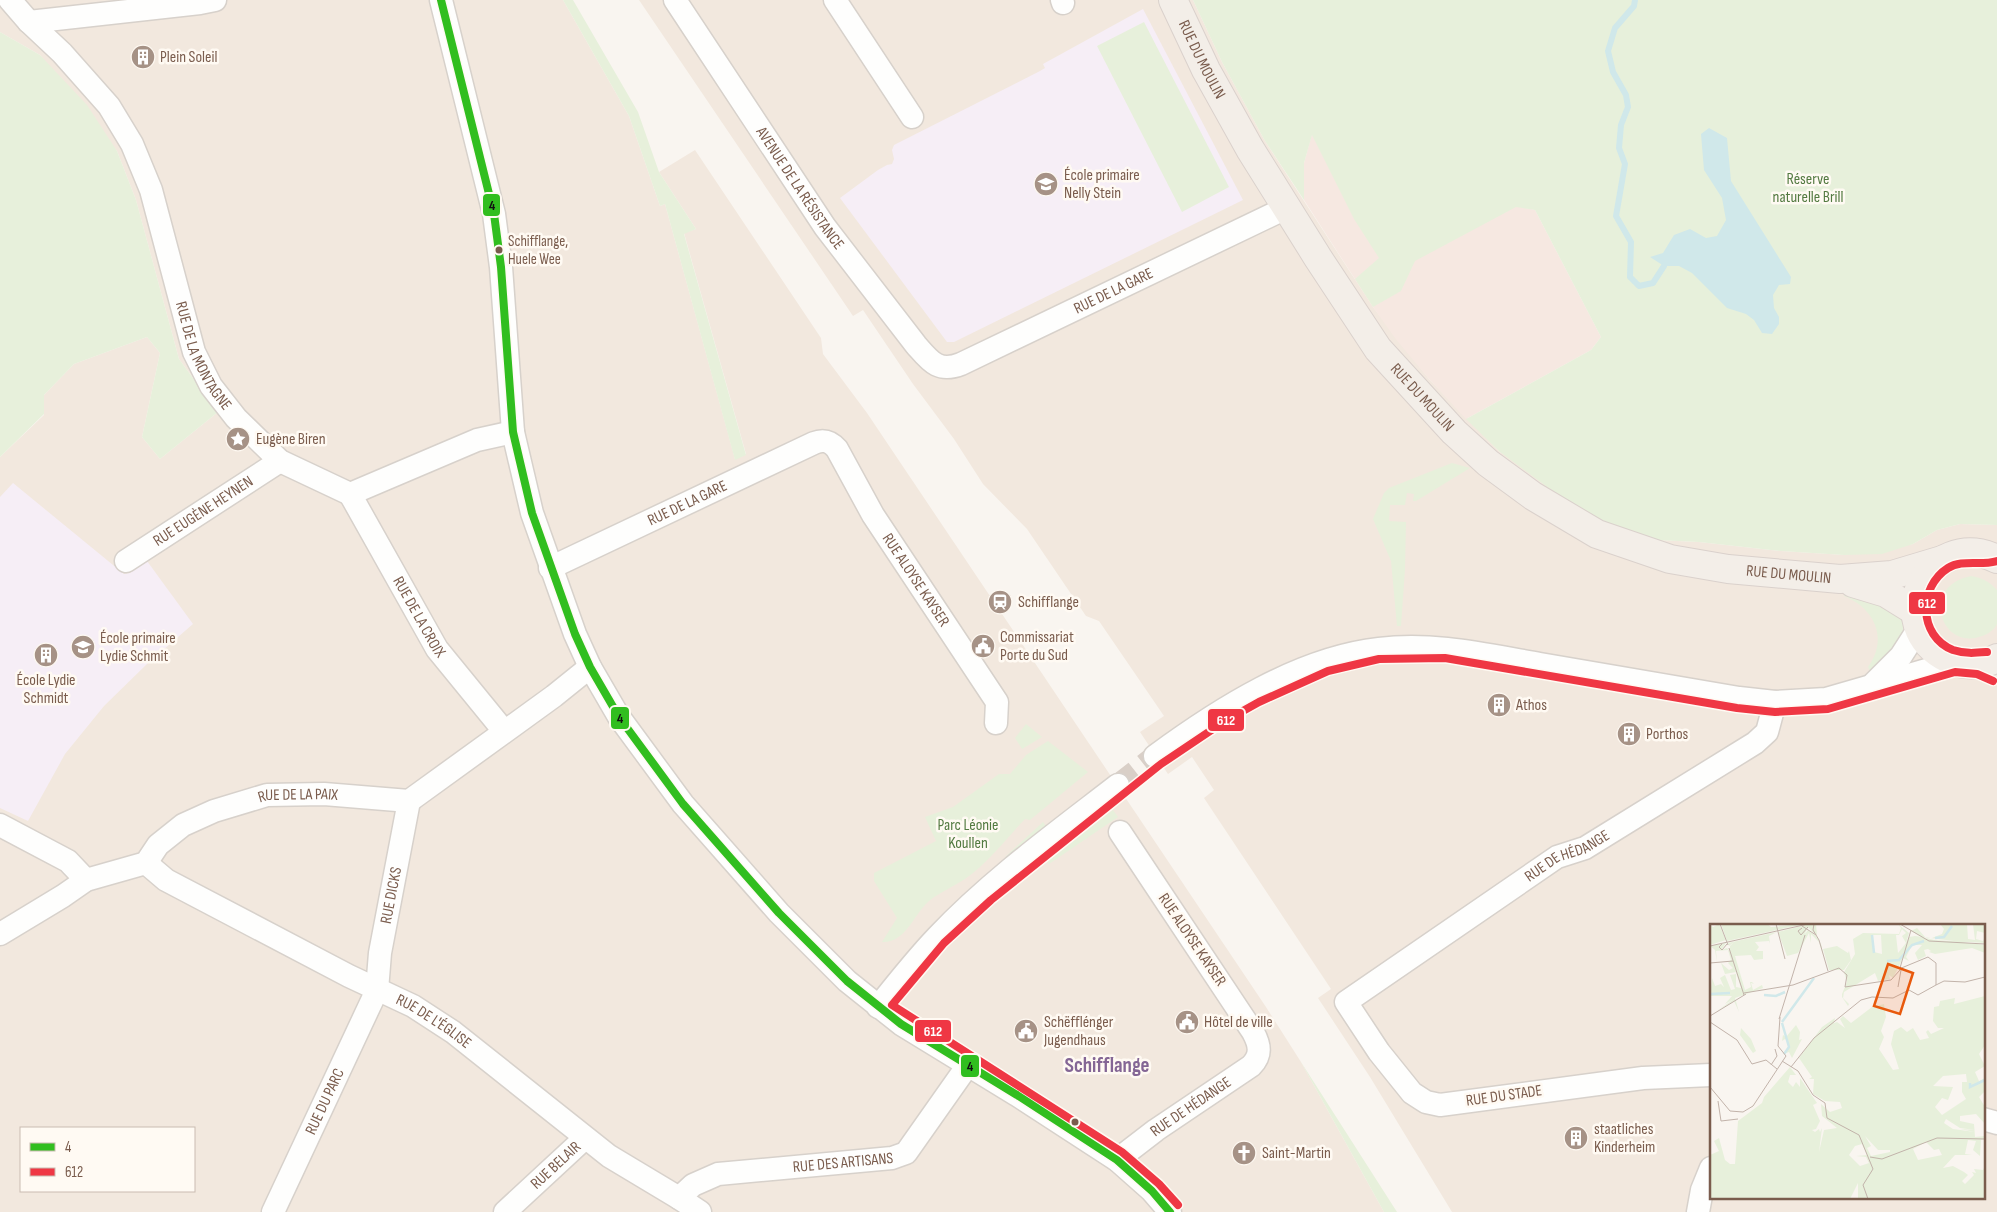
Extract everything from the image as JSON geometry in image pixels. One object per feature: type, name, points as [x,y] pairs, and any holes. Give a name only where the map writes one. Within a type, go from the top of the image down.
[{"type":"main road","name":"RUE DU MOULIN","points":[[1173,0],[1206,70],[1286,208],[1378,349],[1454,432],[1488,463],[1533,496],[1597,534],[1670,559],[1728,569],[1840,579]]},
{"type":"main road","points":[[1840,579],[1892,574],[1957,554],[1972,552],[1994,555]]},
{"type":"main road","points":[[1942,560],[1930,569],[1916,596],[1917,620],[1927,643],[1939,654],[1982,664]]},
{"type":"main road","points":[[1840,579],[1886,593],[1917,620]]},
{"type":"street","name":"RUE DE LA MONTAGNE","points":[[10,0],[29,22],[62,53],[109,106],[132,144],[151,190],[194,352],[211,386],[236,418],[280,461],[350,494]]},
{"type":"street","points":[[29,22],[200,4],[215,0]]},
{"type":"street","points":[[441,0],[494,214],[501,267],[513,432],[532,513],[575,634],[590,667],[618,717],[683,804],[779,912],[847,981],[878,1008],[902,1024],[1117,1160],[1152,1191],[1170,1212]]},
{"type":"street","name":"AVENUE DE LA RÉSISTANCE","points":[[675,0],[826,227],[927,358],[940,367]]},
{"type":"street","points":[[836,0],[912,117]]},
{"type":"street","name":"RUE DE LA GARE","points":[[940,367],[947,368],[961,364],[1286,208]]},
{"type":"street","points":[[350,494],[478,440],[513,432]]},
{"type":"street","name":"RUE DE LA GARE","points":[[550,568],[814,442],[826,441]]},
{"type":"street","name":"RUE ALOYSE KAYSER","points":[[826,441],[832,443],[837,449],[873,515],[997,702],[996,723]]},
{"type":"street","name":"RUE EUGÈNE HEYNEN","points":[[126,561],[280,461]]},
{"type":"street","name":"RUE DE LA CROIX","points":[[350,494],[437,648],[504,731]]},
{"type":"street","points":[[1872,685],[1901,656],[1917,620]]},
{"type":"street","points":[[1156,756],[1220,712],[1272,684],[1325,661],[1378,649],[1446,648],[1738,698],[1775,702],[1826,699],[1872,685],[1982,664]]},
{"type":"street","points":[[409,801],[554,696],[590,667]]},
{"type":"street","name":"RUE DE HÉDANGE","points":[[1346,1002],[1557,857],[1585,848],[1755,743],[1767,732],[1775,702]]},
{"type":"street","points":[[878,1008],[937,936],[984,892],[1118,785]]},
{"type":"street","name":"RUE DE LA PAIX","points":[[146,863],[158,845],[183,825],[214,811],[267,796],[324,794],[409,801]]},
{"type":"street","name":"RUE DICKS","points":[[377,990],[380,953],[409,801]]},
{"type":"street","points":[[0,825],[68,861],[86,880]]},
{"type":"street","name":"RUE ALOYSE KAYSER","points":[[1120,832],[1253,1032],[1258,1041],[1259,1050]]},
{"type":"street","points":[[0,934],[86,880],[146,863]]},
{"type":"street","name":"RUE DE L'ÉGLISE","points":[[146,863],[166,880],[377,990],[413,1006],[453,1032],[585,1138],[627,1168],[680,1198],[700,1212]]},
{"type":"street","name":"RUE DU PARC","points":[[275,1211],[377,990]]},
{"type":"street","name":"RUE DU STADE","points":[[1346,1002],[1379,1052],[1412,1093],[1426,1102],[1440,1104],[1643,1078],[1710,1075]]},
{"type":"street","name":"RUE DE HÉDANGE","points":[[1117,1160],[1156,1130],[1251,1066],[1258,1059],[1259,1050]]},
{"type":"street","name":"RUE DES ARTISANS","points":[[680,1198],[693,1185],[718,1174],[892,1158],[906,1153],[968,1065]]},
{"type":"street","points":[[1984,1119],[1997,1123]]},
{"type":"street","name":"RUE BELAIR","points":[[505,1212],[585,1138]]},
{"type":"street","points":[[1698,1212],[1702,1190],[1710,1170]]},
{"type":"shaded area","points":[[0,0],[563,0],[629,116],[660,206],[665,204],[735,459],[746,454],[684,233],[696,229],[659,172],[695,150],[821,338],[823,354],[867,413],[1266,1007],[1301,1062],[1384,1212],[0,1212],[0,457],[44,415],[44,395],[74,364],[147,337],[160,353],[142,437],[160,459],[218,412],[179,359],[136,200],[117,151],[40,55],[0,32]]},
{"type":"shaded area","points":[[639,0],[1193,0],[1222,62],[1265,141],[1373,307],[1429,379],[1500,452],[1656,540],[1844,555],[1913,544],[1937,530],[1960,524],[1997,525],[1997,1212],[1452,1212],[1370,1077],[1318,998],[1331,989],[1204,798],[1214,790],[1192,757],[1168,774],[1140,732],[1164,716],[1099,621],[1086,616],[1027,529],[983,484],[954,439],[913,384],[863,310],[853,316]]},
{"type":"shaded area","name":"École primaire Nelly Stein","points":[[1143,9],[1243,200],[954,342],[947,342],[840,198],[878,170],[892,164],[894,145],[1040,71],[1045,68],[1043,64]]},
{"type":"shaded area","points":[[1312,134],[1516,206],[1535,210],[1601,337],[1591,350],[1466,419],[1395,338],[1304,200],[1304,163]]},
{"type":"shaded area","name":"École primaire Lydie Schmit","points":[[13,483],[124,574],[130,573],[147,561],[193,624],[148,663],[104,706],[65,754],[28,821],[0,808],[0,497]]},
{"type":"green space","points":[[563,0],[573,0],[638,112],[659,172],[696,229],[684,234],[746,455],[735,460],[665,204],[660,206],[629,116]]},
{"type":"green space","name":"Réserve naturelle Brill","points":[[1193,0],[1997,0],[1997,525],[1960,524],[1937,530],[1913,544],[1882,554],[1844,555],[1781,551],[1699,542],[1656,540],[1606,523],[1550,489],[1500,452],[1466,419],[1591,350],[1601,337],[1535,210],[1516,207],[1415,261],[1401,291],[1373,307],[1355,279],[1379,258],[1354,219],[1312,135],[1304,163],[1304,200],[1265,141],[1222,62]]},
{"type":"green space","points":[[1144,22],[1229,187],[1182,212],[1097,46]]},
{"type":"green space","points":[[0,32],[40,55],[87,105],[117,151],[136,200],[179,359],[218,412],[160,459],[142,437],[160,353],[147,337],[74,364],[44,395],[44,414],[0,457]]},
{"type":"green space","points":[[1452,463],[1470,468],[1416,501],[1413,501],[1414,494],[1407,493],[1405,505],[1390,505],[1389,521],[1406,522],[1401,626],[1397,626],[1391,561],[1373,519],[1384,493],[1389,488]]},
{"type":"green space","points":[[1971,576],[1985,580],[1997,590],[1997,624],[1993,630],[1982,636],[1968,638],[1956,635],[1947,627],[1942,616],[1941,604],[1945,592],[1955,582]]},
{"type":"green space","points":[[1844,590],[1871,594],[1903,620],[1902,637],[1899,643],[1889,655],[1870,671],[1868,667],[1877,645],[1878,635],[1875,625],[1863,608],[1855,601],[1844,596]]},
{"type":"green space","points":[[1026,724],[1042,737],[1022,749],[1015,738]]},
{"type":"green space","name":"Parc Léonie Koullen","points":[[1048,741],[1088,772],[1030,820],[1025,819],[973,873],[929,901],[897,938],[882,942],[897,918],[874,881],[874,873],[936,841],[925,817],[953,807],[999,774],[1010,774],[1026,755]]},
{"type":"green space","points":[[1113,810],[1118,817],[1049,864],[1047,862]]},
{"type":"green space","points":[[1043,822],[1046,826],[1007,860],[1005,857]]},
{"type":"green space","points":[[1301,1062],[1397,1212],[1384,1212]]},
{"type":"water","points":[[1709,128],[1727,138],[1731,181],[1791,277],[1790,284],[1779,285],[1773,295],[1774,308],[1779,317],[1779,324],[1772,334],[1762,333],[1754,320],[1746,314],[1727,308],[1692,273],[1679,266],[1664,266],[1650,257],[1663,253],[1674,235],[1690,229],[1706,238],[1717,236],[1726,220],[1722,198],[1704,170],[1701,134]]},
{"type":"waterway","points":[[1635,0],[1634,6],[1615,28],[1608,51],[1613,72],[1626,95],[1628,107],[1621,125],[1619,148],[1625,164],[1616,216],[1631,242],[1630,277],[1639,286],[1653,283],[1664,266]]},
{"type":"tunnel","points":[[1118,785],[1155,756]]},
{"type":"transit line","name":"4","points":[[441,0],[494,214],[501,267],[513,432],[532,513],[575,634],[590,667],[619,717],[683,804],[779,913],[847,981],[901,1024],[1017,1095],[1117,1160],[1152,1191],[1170,1212]]},
{"type":"transit line","name":"612","points":[[1987,652],[1962,652],[1953,650],[1942,643],[1933,634],[1928,623],[1927,599],[1931,587],[1938,576],[1953,565],[1997,561]]},
{"type":"transit line","name":"612","points":[[1178,1205],[1159,1184],[1122,1152],[892,1005],[944,943],[991,900],[1161,764],[1225,721],[1259,702],[1328,671],[1379,659],[1445,658],[1737,708],[1775,712],[1828,709],[1955,672],[1977,674],[1993,681]]},
{"type":"place","name":"Plein Soleil","points":[[143,57]]},
{"type":"place","name":"École primaire Nelly Stein","points":[[1046,184]]},
{"type":"place","name":"Schifflange, Huele Wee","points":[[499,250]]},
{"type":"place","name":"Eugène Biren","points":[[238,439]]},
{"type":"place","name":"Schifflange","points":[[1000,602]]},
{"type":"place","name":"Commissariat Porte du Sud","points":[[983,646]]},
{"type":"place","name":"École primaire Lydie Schmit","points":[[83,647]]},
{"type":"place","name":"École Lydie Schmidt","points":[[46,655]]},
{"type":"place","name":"Athos","points":[[1499,705]]},
{"type":"place","name":"Porthos","points":[[1629,734]]},
{"type":"place","name":"Hôtel de ville","points":[[1187,1022]]},
{"type":"place","name":"Schëfflénger Jugendhaus","points":[[1026,1031]]},
{"type":"place","name":"staatliches Kinderheim","points":[[1576,1138]]},
{"type":"place","name":"Saint-Martin","points":[[1244,1153]]},
{"type":"district","name":"Schifflange","points":[[1107,1065]]}]
